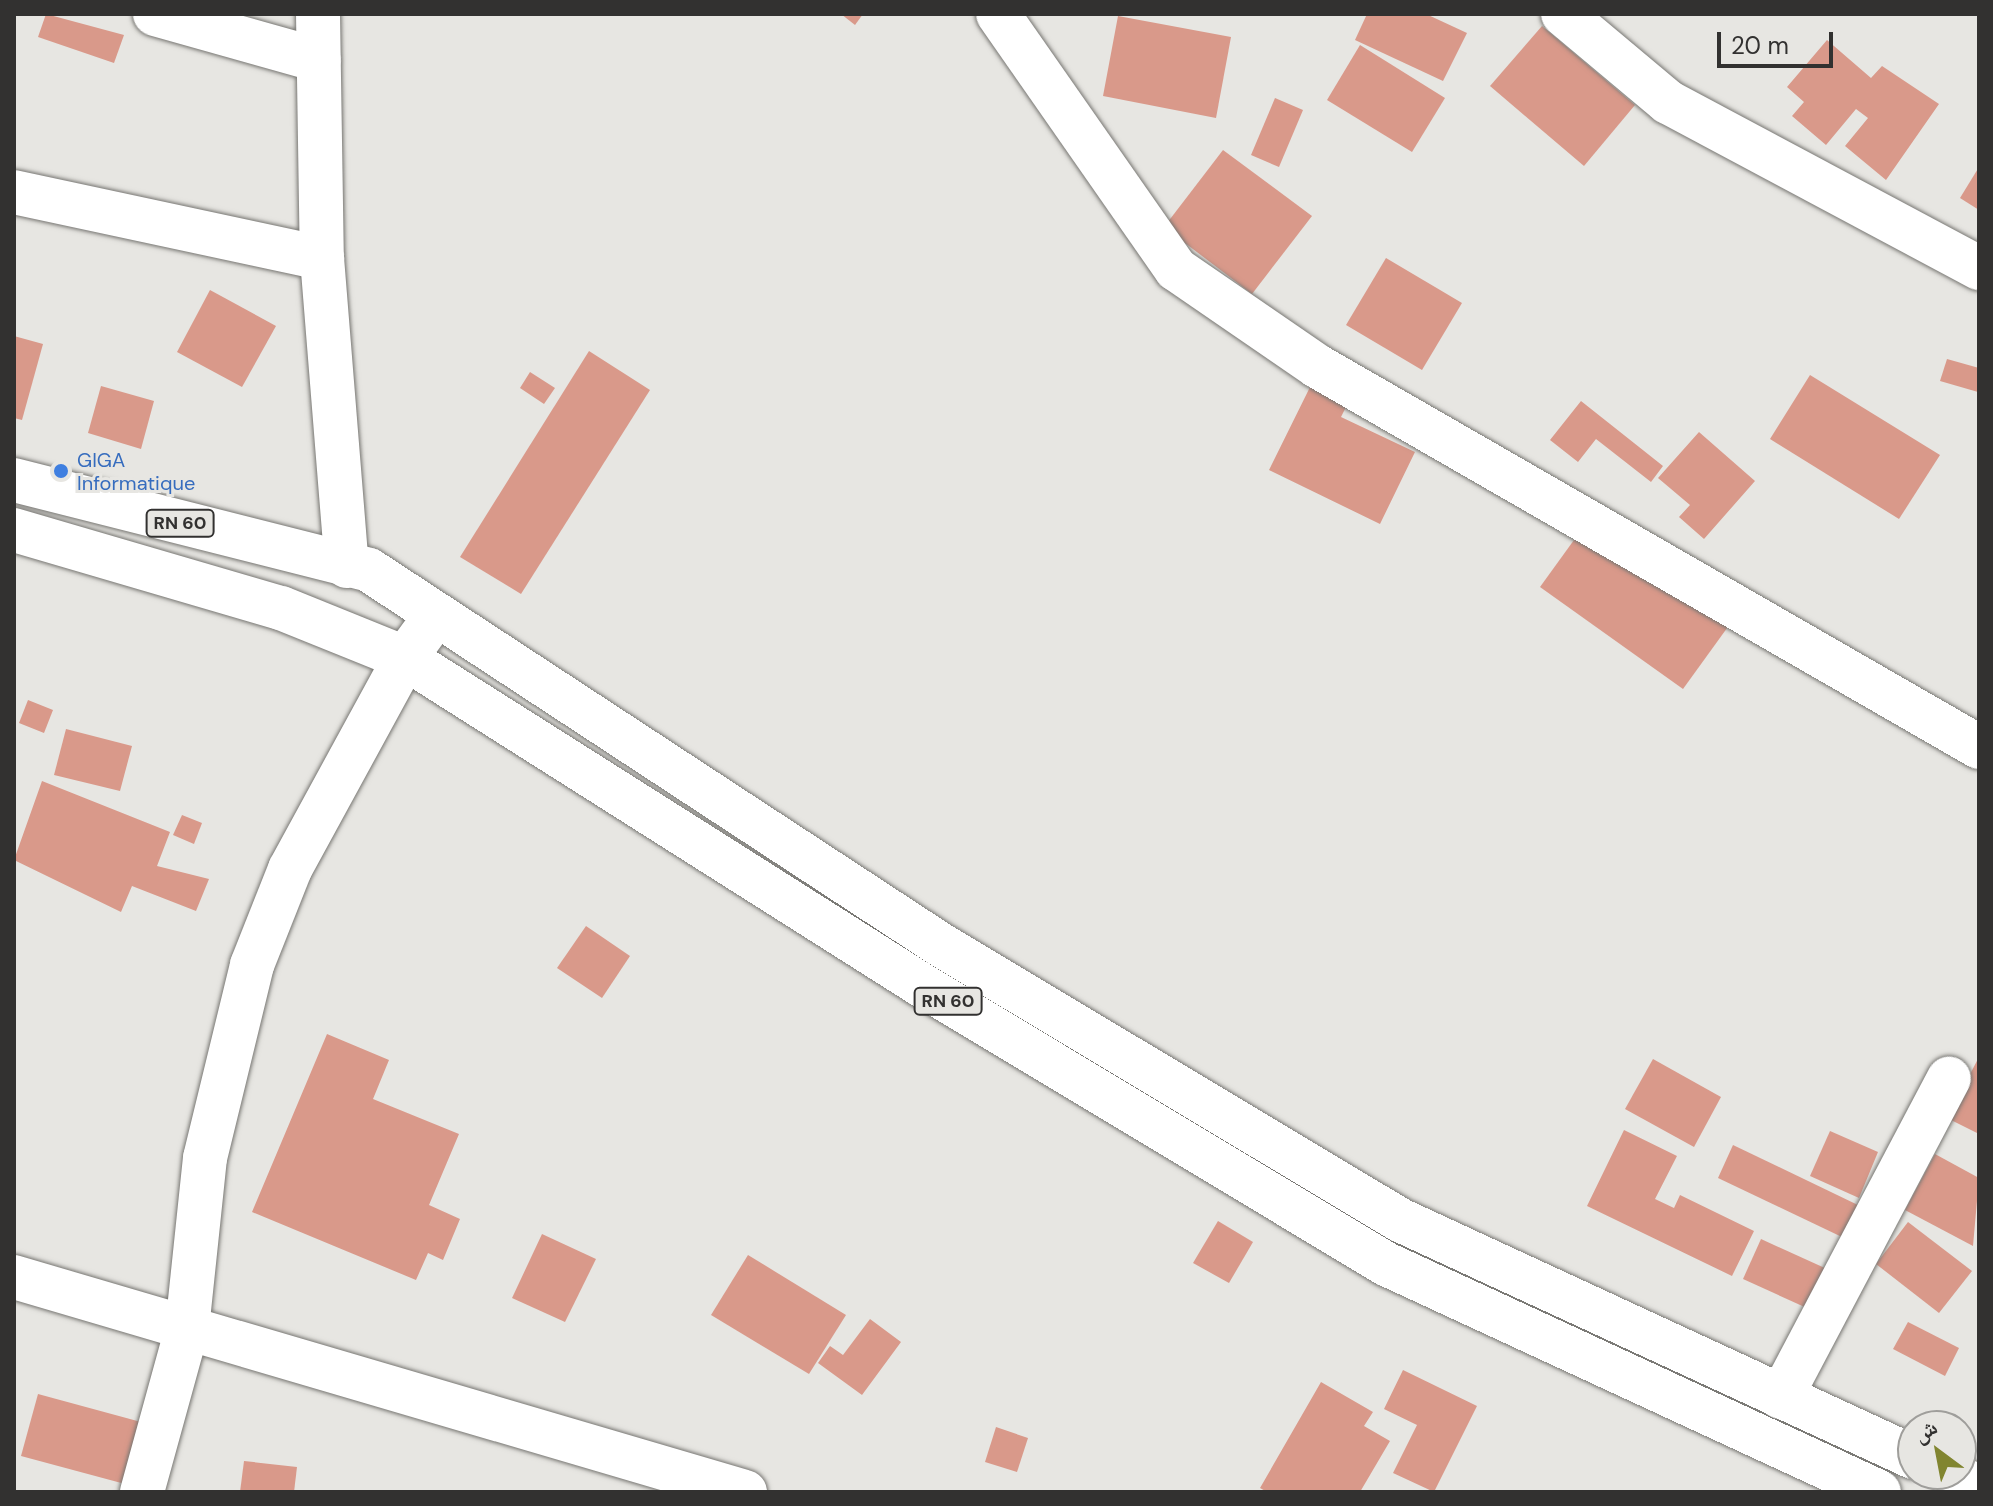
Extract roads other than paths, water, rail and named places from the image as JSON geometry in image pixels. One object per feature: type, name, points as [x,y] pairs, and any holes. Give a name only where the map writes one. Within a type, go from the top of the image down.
[{"type":"main road","points":[[155,14],[319,60]]},
{"type":"main road","points":[[318,14],[322,258],[358,568],[387,582],[395,604],[388,626],[370,640],[347,641]]},
{"type":"main road","points":[[998,14],[1176,269],[1317,366],[1979,747]]},
{"type":"main road","points":[[1563,14],[1668,102],[1979,268]]},
{"type":"main road","points":[[14,192],[322,258]]},
{"type":"main road","name":"RN 60","points":[[14,480],[358,568],[941,945],[1400,1220],[1897,1450]]},
{"type":"main road","name":"RN 60","points":[[14,530],[281,608],[347,641],[405,658],[923,986],[1386,1264],[1879,1492]]},
{"type":"main road","points":[[142,1492],[187,1329],[205,1158],[239,1004],[290,869],[405,658],[435,617]]},
{"type":"main road","points":[[1781,1397],[1949,1079]]},
{"type":"main road","points":[[14,1277],[745,1492]]},
{"type":"place","name":"GIGA Informatique","points":[[61,471]]}]
